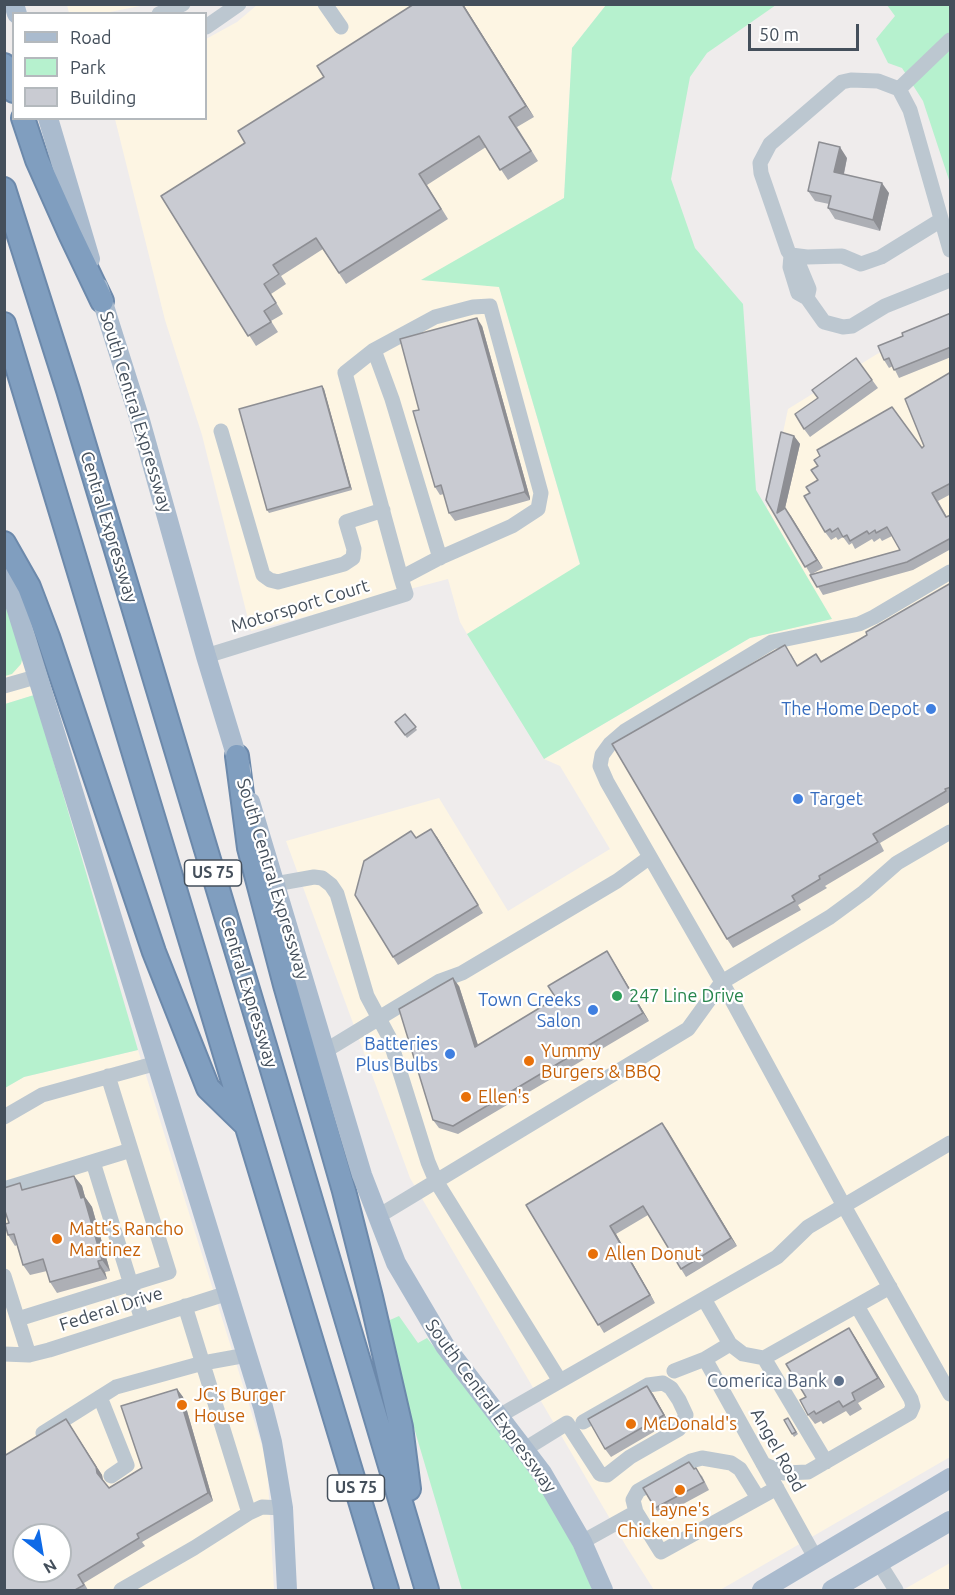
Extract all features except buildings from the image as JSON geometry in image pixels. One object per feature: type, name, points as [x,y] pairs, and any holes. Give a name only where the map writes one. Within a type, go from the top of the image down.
[{"type":"highway","points":[[4,65],[12,86]]},
{"type":"highway","points":[[24,120],[37,160],[102,301]]},
{"type":"highway","name":"Central Expressway","points":[[4,189],[68,390],[427,1590]]},
{"type":"highway","name":"US 75","points":[[4,324],[387,1590]]},
{"type":"highway","points":[[4,543],[29,587],[45,627],[154,952],[208,1088],[246,1125]]},
{"type":"highway","points":[[237,756],[249,848],[285,985],[344,1191],[401,1427],[418,1559]]},
{"type":"main road","name":"South Central Expressway","points":[[49,120],[102,301],[140,417],[206,656],[362,1175],[377,1217],[396,1263],[417,1302],[445,1346],[543,1473],[582,1542],[604,1588]]},
{"type":"main road","points":[[4,568],[39,676],[272,1442],[283,1508],[287,1590]]},
{"type":"main road","points":[[762,1590],[951,1478]]},
{"type":"main road","points":[[832,1590],[951,1521]]},
{"type":"street","points":[[164,12],[183,4]]},
{"type":"street","points":[[207,26],[239,4]]},
{"type":"street","points":[[325,4],[341,27]]},
{"type":"street","points":[[898,89],[951,40]]},
{"type":"street","points":[[951,250],[910,110],[898,89],[878,81],[842,82],[770,144],[760,163],[761,173],[788,250],[799,265],[809,289],[807,298],[824,322],[843,327],[852,326],[885,306],[951,280]]},
{"type":"street","points":[[792,258],[842,256],[861,264],[881,257],[941,220]]},
{"type":"street","points":[[490,306],[541,493],[538,509],[512,526],[401,578],[383,510],[345,373],[374,350],[435,317],[473,307],[490,306]]},
{"type":"street","points":[[374,350],[392,399],[440,558]]},
{"type":"street","points":[[221,431],[263,575],[270,580],[278,582],[344,564],[353,558],[354,549],[346,522],[383,510]]},
{"type":"street","points":[[951,572],[859,624],[772,642],[625,732],[610,744],[602,755],[600,766],[722,982],[843,1206],[951,1394]]},
{"type":"street","name":"Motorsport Court","points":[[206,656],[406,594],[401,578]]},
{"type":"street","points":[[4,686],[39,676]]},
{"type":"street","points":[[377,1217],[688,1029],[722,982],[830,917],[864,892],[897,863],[951,832]]},
{"type":"street","points":[[325,1051],[440,981],[462,973],[617,881],[650,856]]},
{"type":"street","points":[[275,884],[314,877],[322,878],[337,894],[367,996],[389,1037],[436,1181],[560,1382]]},
{"type":"street","points":[[4,1117],[42,1095],[157,1063]]},
{"type":"street","points":[[18,1319],[169,1272],[108,1076]]},
{"type":"street","points":[[499,1416],[777,1257],[808,1227],[951,1143]]},
{"type":"street","points":[[4,1189],[131,1150]]},
{"type":"street","points":[[93,1162],[142,1320]]},
{"type":"street","points":[[4,1276],[29,1355]]},
{"type":"street","points":[[704,1299],[730,1344],[743,1354],[764,1358],[890,1287]]},
{"type":"street","name":"Federal Drive","points":[[4,1353],[29,1355],[228,1293]]},
{"type":"street","points":[[185,1306],[249,1513]]},
{"type":"street","points":[[763,1464],[784,1473],[808,1472],[910,1413],[913,1406],[911,1399],[857,1306]]},
{"type":"street","points":[[674,1371],[705,1359],[730,1344]]},
{"type":"street","points":[[33,1439],[116,1387],[203,1363],[247,1355]]},
{"type":"street","points":[[764,1358],[826,1462]]},
{"type":"street","name":"Angel Road","points":[[705,1359],[816,1559]]},
{"type":"street","points":[[525,1449],[567,1422],[600,1474],[607,1475],[630,1457],[680,1430],[686,1415],[671,1388],[663,1383],[648,1385],[583,1422]]},
{"type":"street","points":[[100,1397],[127,1465],[111,1476]]},
{"type":"street","points":[[758,1498],[740,1469],[731,1463],[702,1458],[691,1461],[638,1491],[633,1500],[636,1512],[660,1552],[777,1488]]},
{"type":"street","points":[[122,1590],[249,1513],[262,1507],[283,1508]]},
{"type":"street","points":[[582,1542],[636,1512]]},
{"type":"street","points":[[879,1563],[896,1590]]},
{"type":"shaded area","points":[[67,4],[145,5],[110,12],[69,12]]},
{"type":"shaded area","points":[[257,5],[606,5],[572,48],[564,198],[422,280],[499,286],[580,565],[467,634],[460,622],[448,579],[251,631],[202,435],[165,320],[115,120],[207,120],[207,38],[237,22]]},
{"type":"shaded area","points":[[950,324],[950,1457],[720,1590],[654,1590],[410,1178],[286,841],[439,798],[508,911],[610,849],[560,766],[544,759],[750,638],[831,619],[767,508],[788,409],[877,354]]},
{"type":"shaded area","points":[[4,595],[34,695],[5,704],[4,704]]},
{"type":"shaded area","points":[[138,1050],[267,1462],[274,1590],[5,1590],[4,1088],[24,1077]]},
{"type":"shaded area","points":[[950,1563],[950,1590],[903,1590]]},
{"type":"green space","points":[[606,5],[776,5],[707,53],[690,77],[671,179],[695,248],[743,304],[756,490],[832,619],[750,638],[544,759],[467,634],[580,564],[499,287],[421,280],[564,198],[572,48]]},
{"type":"green space","points":[[887,5],[950,5],[950,183],[923,101],[902,68],[888,63],[876,39],[895,16]]},
{"type":"green space","points":[[4,595],[23,656],[21,664],[12,674],[5,676]]},
{"type":"green space","points":[[34,695],[138,1050],[24,1077],[5,1088],[5,704]]},
{"type":"green space","points":[[399,1316],[418,1343],[427,1338],[508,1441],[558,1516],[587,1574],[592,1590],[462,1590],[383,1323]]},
{"type":"place","name":"The Home Depot","points":[[931,709]]},
{"type":"place","name":"Target","points":[[798,799]]},
{"type":"place","name":"247 Line Drive","points":[[617,996]]},
{"type":"place","name":"Town Creeks Salon","points":[[593,1010]]},
{"type":"place","name":"Batteries Plus Bulbs","points":[[450,1054]]},
{"type":"place","name":"Yummy Burgers & BBQ","points":[[529,1061]]},
{"type":"place","name":"Ellen's","points":[[466,1097]]},
{"type":"place","name":"Matt’s Rancho Martinez","points":[[57,1239]]},
{"type":"place","name":"Allen Donut","points":[[593,1254]]},
{"type":"place","name":"Comerica Bank","points":[[839,1381]]},
{"type":"place","name":"JC's Burger House","points":[[182,1405]]},
{"type":"place","name":"McDonald's","points":[[631,1424]]},
{"type":"place","name":"Layne's Chicken Fingers","points":[[680,1490]]}]
